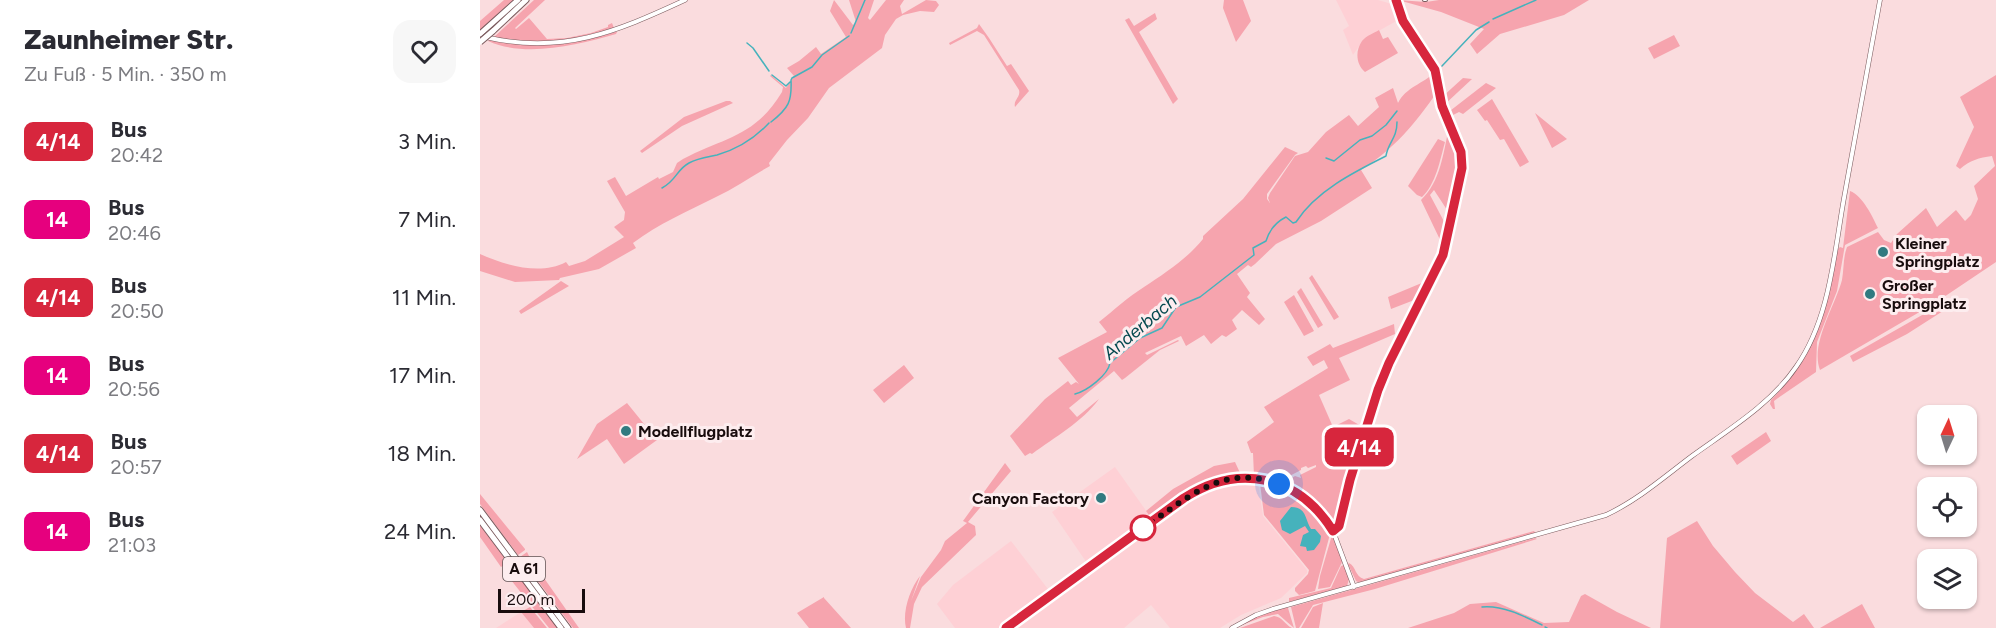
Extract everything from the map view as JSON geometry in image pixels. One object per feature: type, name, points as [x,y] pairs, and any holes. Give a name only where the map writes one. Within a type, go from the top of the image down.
[{"type":"highway","points":[[480,42],[518,0]]},
{"type":"highway","points":[[480,35],[490,30],[526,0]]},
{"type":"highway","name":"A 61","points":[[480,510],[568,628]]},
{"type":"highway","name":"A 61","points":[[480,520],[561,628]]},
{"type":"main road","points":[[480,35],[492,39],[532,44],[574,41],[617,29],[685,0]]},
{"type":"main road","points":[[1232,628],[1273,609],[1606,515],[1637,499],[1749,414],[1782,385],[1807,348],[1820,319],[1832,268],[1880,0]]},
{"type":"main road","points":[[1354,587],[1333,531],[1339,526],[1350,480],[1380,384],[1440,264],[1462,168],[1461,152],[1442,106],[1435,70],[1403,21],[1396,2]]},
{"type":"street","points":[[1006,628],[1184,498],[1214,483],[1232,478],[1251,478],[1270,481],[1288,488],[1315,507],[1333,531]]},
{"type":"shaded area","points":[[504,0],[514,0],[480,30],[480,21]]},
{"type":"shaded area","points":[[534,0],[545,0],[516,29],[529,18],[547,39],[591,33],[608,27],[612,23],[614,28],[584,36],[554,41],[524,42],[494,37]]},
{"type":"shaded area","points":[[834,0],[853,25],[856,22],[849,0],[874,0],[868,18],[870,20],[886,0],[904,0],[900,6],[902,14],[926,0],[936,1],[939,5],[934,12],[920,11],[896,19],[885,35],[882,48],[829,88],[808,118],[769,163],[770,166],[730,190],[653,230],[633,243],[636,248],[599,269],[559,280],[515,282],[480,271],[480,254],[500,262],[534,269],[566,262],[569,266],[585,261],[624,237],[614,227],[624,220],[625,212],[607,181],[615,177],[626,196],[658,177],[659,179],[673,172],[677,163],[683,159],[750,127],[772,107],[782,92],[783,87],[771,75],[786,88],[794,76],[787,68],[816,47],[821,54],[846,37],[830,11]]},
{"type":"shaded area","points":[[1224,0],[1243,0],[1251,21],[1236,42],[1223,8]]},
{"type":"shaded area","points":[[1336,0],[1378,0],[1395,5],[1400,19],[1364,39],[1353,55],[1343,30],[1349,26]]},
{"type":"shaded area","points":[[1398,0],[1426,2],[1439,0],[1589,0],[1564,15],[1500,34],[1477,54],[1470,44],[1484,29],[1441,12]]},
{"type":"shaded area","points":[[1155,13],[1157,19],[1139,32],[1178,99],[1173,104],[1125,20],[1129,18],[1134,26]]},
{"type":"shaded area","points":[[979,24],[1007,66],[1011,64],[1029,91],[1015,107],[1019,90],[984,35],[977,31],[950,45],[949,43],[977,28]]},
{"type":"shaded area","points":[[1379,30],[1383,39],[1388,37],[1398,53],[1365,72],[1358,61],[1358,49],[1364,39]]},
{"type":"shaded area","points":[[615,32],[616,34],[601,38],[552,48],[519,49],[488,41],[538,45],[569,43]]},
{"type":"shaded area","points":[[1674,35],[1680,46],[1654,59],[1648,48]]},
{"type":"shaded area","points":[[1435,72],[1437,92],[1420,115],[1394,145],[1361,170],[1372,188],[1321,221],[1276,244],[1255,264],[1251,267],[1248,265],[1237,274],[1250,293],[1247,297],[1265,319],[1259,325],[1242,310],[1232,320],[1237,329],[1226,337],[1222,335],[1211,344],[1204,335],[1186,346],[1181,336],[1145,353],[1147,355],[1179,341],[1160,350],[1122,380],[1114,371],[1069,408],[1077,417],[1099,399],[1085,415],[1032,454],[1025,456],[1010,436],[1045,399],[1068,381],[1071,385],[1076,382],[1079,384],[1058,358],[1107,332],[1099,322],[1190,253],[1203,239],[1203,236],[1243,199],[1285,147],[1298,153],[1295,155],[1267,194],[1267,199],[1270,203],[1268,198],[1270,193],[1295,156],[1308,152],[1326,132],[1349,115],[1358,126],[1379,107],[1375,98],[1393,88],[1398,103],[1405,93]]},
{"type":"shaded area","points":[[1996,75],[1996,262],[1935,303],[1820,370],[1818,349],[1842,280],[1847,247],[1878,232],[1884,240],[1891,243],[1897,234],[1926,208],[1937,227],[1956,210],[1965,221],[1971,215],[1978,199],[1974,186],[1995,166],[1992,156],[1967,163],[1960,169],[1956,166],[1974,127],[1960,97]]},
{"type":"shaded area","points":[[1463,78],[1472,79],[1443,106],[1441,98]]},
{"type":"shaded area","points":[[1486,83],[1496,88],[1463,114],[1459,112],[1447,118],[1446,114]]},
{"type":"shaded area","points":[[1492,99],[1529,162],[1520,167],[1504,139],[1500,140],[1487,120],[1485,121],[1477,110]]},
{"type":"shaded area","points":[[726,101],[733,103],[682,126],[642,153],[640,151],[684,117]]},
{"type":"shaded area","points":[[1535,113],[1567,139],[1552,148]]},
{"type":"shaded area","points":[[1449,128],[1455,139],[1460,160],[1451,216],[1434,190],[1430,195],[1448,229],[1440,261],[1422,297],[1391,309],[1388,297],[1429,280],[1443,246],[1421,200],[1437,175]]},
{"type":"shaded area","points":[[1438,139],[1445,142],[1439,164],[1431,185],[1422,197],[1408,186]]},
{"type":"shaded area","points":[[1850,191],[1863,202],[1878,228],[1845,245],[1837,291],[1817,342],[1816,372],[1774,401],[1775,409],[1773,409],[1770,404],[1771,400],[1800,365],[1818,331],[1829,293],[1837,250],[1840,247],[1843,248]]},
{"type":"shaded area","points":[[1312,275],[1339,317],[1334,320],[1309,278]]},
{"type":"shaded area","points":[[561,281],[569,286],[521,314],[519,311]]},
{"type":"shaded area","points":[[1301,288],[1323,325],[1318,328],[1297,292]]},
{"type":"shaded area","points":[[1294,295],[1314,331],[1304,336],[1284,302]]},
{"type":"shaded area","points":[[1938,306],[1943,311],[1907,334],[1853,362],[1850,356]]},
{"type":"shaded area","points":[[1394,324],[1395,334],[1339,358],[1350,380],[1319,395],[1333,427],[1349,419],[1361,426],[1363,431],[1362,435],[1331,450],[1331,457],[1334,458],[1358,448],[1338,524],[1333,528],[1310,501],[1282,484],[1295,476],[1301,478],[1300,475],[1316,465],[1301,468],[1278,482],[1254,476],[1253,453],[1247,442],[1274,422],[1264,407],[1328,368],[1324,360],[1313,366],[1307,357],[1330,344],[1333,348]]},
{"type":"shaded area","points":[[904,365],[914,378],[884,403],[873,390]]},
{"type":"shaded area","name":"Modellflugplatz","points":[[627,403],[657,440],[624,464],[607,439],[577,459],[597,424]]},
{"type":"shaded area","points":[[1766,432],[1771,441],[1737,465],[1731,456]]},
{"type":"shaded area","points":[[1235,462],[1241,475],[1216,479],[1205,484],[1152,519],[1146,511],[1173,489],[1214,466]]},
{"type":"shaded area","points":[[1005,463],[1011,471],[968,522],[975,526],[976,535],[922,587],[914,604],[910,628],[906,628],[906,608],[916,581],[920,576],[911,601],[921,577],[945,541],[967,523],[963,521]]},
{"type":"shaded area","points":[[1115,467],[1152,519],[1089,566],[1052,512]]},
{"type":"shaded area","points":[[1232,483],[1258,483],[1263,516],[1307,570],[1307,573],[1281,598],[1241,615],[1220,628],[1170,628],[1151,605],[1124,628],[1013,628],[1186,502],[1213,488]]},
{"type":"shaded area","points":[[1260,483],[1283,491],[1301,501],[1316,515],[1330,534],[1315,591],[1299,595],[1295,591],[1309,570],[1264,515]]},
{"type":"shaded area","points":[[480,494],[525,549],[518,555],[480,504]]},
{"type":"shaded area","points":[[1697,521],[1713,546],[1755,593],[1793,622],[1804,614],[1814,628],[1660,628],[1667,538]]},
{"type":"shaded area","points":[[480,525],[508,562],[501,567],[480,537]]},
{"type":"shaded area","points":[[1534,531],[1536,534],[1360,583],[1356,581],[1348,564],[1351,564],[1359,576],[1364,579]]},
{"type":"shaded area","points":[[1332,535],[1343,560],[1330,587],[1318,589],[1320,576]]},
{"type":"shaded area","points":[[1537,539],[1375,589],[1313,605],[1299,628],[1296,628],[1291,607]]},
{"type":"shaded area","points":[[1011,541],[1051,593],[1003,628],[955,628],[937,604],[953,585]]},
{"type":"shaded area","points":[[527,552],[579,628],[573,628],[520,557]]},
{"type":"shaded area","points":[[510,564],[558,628],[549,628],[503,570]]},
{"type":"shaded area","points":[[1344,565],[1349,579],[1347,586],[1289,602],[1289,598],[1331,588],[1341,566]]},
{"type":"shaded area","points":[[1585,594],[1651,628],[1408,628],[1454,613],[1470,604],[1496,602],[1544,623],[1569,622],[1581,596]]},
{"type":"shaded area","points":[[824,597],[851,628],[809,628],[797,613]]},
{"type":"shaded area","points":[[1323,603],[1319,628],[1301,628],[1313,607]]},
{"type":"shaded area","points":[[1862,604],[1875,628],[1820,628]]},
{"type":"shaded area","points":[[1286,606],[1294,628],[1278,614],[1234,628],[1257,616]]},
{"type":"shaded area","points":[[530,607],[547,628],[534,628],[521,612]]},
{"type":"shaded area","points":[[521,612],[534,628],[496,628]]},
{"type":"shaded area","points":[[1274,616],[1292,628],[1240,628]]},
{"type":"water","points":[[1291,507],[1300,509],[1311,529],[1315,529],[1321,536],[1314,550],[1307,551],[1306,547],[1300,546],[1303,535],[1309,532],[1305,526],[1290,534],[1282,530],[1280,521]]},
{"type":"waterway","points":[[851,33],[865,0]]},
{"type":"waterway","name":"Anderbach","points":[[1493,19],[1536,0]]},
{"type":"waterway","name":"Anderbach","points":[[1442,66],[1476,30],[1489,22]]},
{"type":"waterway","points":[[771,122],[788,104],[792,78],[812,67],[822,55],[849,36]]},
{"type":"waterway","points":[[747,43],[769,71]]},
{"type":"waterway","points":[[772,75],[786,86],[790,82]]},
{"type":"waterway","points":[[1326,158],[1334,161],[1360,140],[1372,136],[1386,125],[1397,111]]},
{"type":"waterway","name":"Anderbach","points":[[1075,394],[1096,382],[1110,363],[1140,338],[1162,328],[1176,307],[1200,297],[1254,255],[1253,248],[1266,241],[1271,230],[1279,221],[1286,217],[1293,223],[1296,222],[1304,211],[1325,192],[1386,156],[1396,133],[1397,122]]},
{"type":"waterway","points":[[662,188],[689,163],[725,153],[751,139],[769,123]]},
{"type":"waterway","points":[[1482,607],[1505,609],[1542,625]]},
{"type":"bus line","name":"4/14","points":[[1006,628],[1184,498],[1214,483],[1232,478],[1270,481],[1303,497],[1322,514],[1333,531],[1339,526],[1373,402],[1389,363],[1440,264],[1462,168],[1460,146],[1442,106],[1435,70],[1403,21],[1396,0]]},
{"type":"place","name":"Kleiner Springplatz","points":[[1883,252]]},
{"type":"place","name":"Großer Springplatz","points":[[1870,294]]},
{"type":"place","name":"Modellflugplatz","points":[[626,431]]},
{"type":"place","name":"Canyon Factory","points":[[1101,498]]},
{"type":"route","points":[[1143,528],[1193,492],[1214,483],[1232,478],[1246,478],[1279,484]]}]
